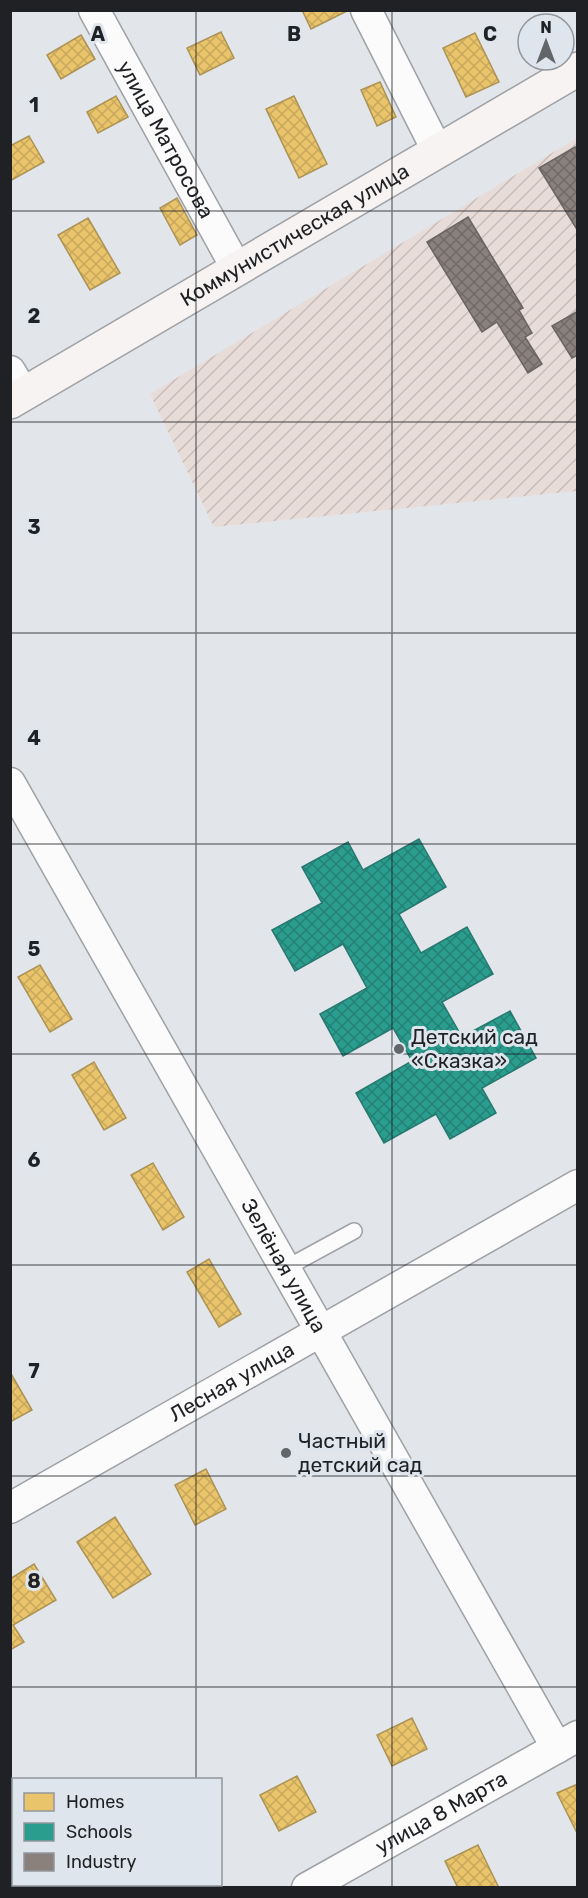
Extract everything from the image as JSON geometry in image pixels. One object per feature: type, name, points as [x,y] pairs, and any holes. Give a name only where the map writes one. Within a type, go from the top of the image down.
[{"type":"street","name":"улица Матросова","points":[[94,10],[237,269]]},
{"type":"street","points":[[366,10],[438,152]]},
{"type":"street","name":"Коммунистическая улица","points":[[15,389],[237,269],[578,69]]},
{"type":"street","name":"Зелёная улица","points":[[10,783],[321,1331],[567,1742]]},
{"type":"street","name":"Лесная улица","points":[[10,1508],[578,1185]]},
{"type":"street","name":"улица 8 Марта","points":[[307,1887],[567,1742]]},
{"type":"lane","points":[[286,1268],[354,1231]]},
{"type":"shaded area","points":[[577,138],[577,491],[214,527],[150,394]]},
{"type":"building: Homes","points":[[302,10],[349,10],[311,29]]},
{"type":"building: Homes","points":[[221,32],[234,58],[200,75],[187,48]]},
{"type":"building: Homes","points":[[475,33],[499,82],[466,97],[443,48]]},
{"type":"building: Homes","points":[[81,35],[95,59],[61,79],[47,55]]},
{"type":"building: Homes","points":[[380,82],[396,117],[377,126],[361,90]]},
{"type":"building: Homes","points":[[116,96],[128,117],[98,133],[87,112]]},
{"type":"building: Homes","points":[[294,96],[327,164],[299,178],[266,109]]},
{"type":"building: Homes","points":[[29,136],[44,162],[10,181],[10,146]]},
{"type":"building: Homes","points":[[177,198],[197,235],[180,245],[160,208]]},
{"type":"building: Homes","points":[[88,218],[120,273],[90,290],[58,235]]},
{"type":"building: Homes","points":[[40,965],[72,1019],[50,1032],[18,977]]},
{"type":"building: Homes","points":[[94,1062],[126,1118],[104,1130],[72,1075]]},
{"type":"building: Homes","points":[[153,1163],[184,1217],[163,1230],[131,1175]]},
{"type":"building: Homes","points":[[209,1259],[241,1314],[219,1327],[187,1272]]},
{"type":"building: Homes","points":[[10,1372],[32,1410],[10,1422]]},
{"type":"building: Homes","points":[[206,1469],[226,1509],[195,1525],[175,1485]]},
{"type":"building: Homes","points":[[115,1517],[151,1574],[113,1598],[77,1542]]},
{"type":"building: Homes","points":[[34,1564],[56,1600],[13,1625],[24,1642],[10,1650],[10,1579]]},
{"type":"building: Homes","points":[[412,1718],[427,1749],[392,1766],[377,1735]]},
{"type":"building: Homes","points":[[297,1776],[316,1812],[279,1831],[260,1795]]},
{"type":"building: Homes","points":[[578,1784],[578,1835],[557,1793]]},
{"type":"building: Homes","points":[[478,1845],[499,1888],[458,1888],[445,1861]]},
{"type":"building: Schools","points":[[419,839],[446,887],[399,914],[421,953],[467,927],[493,974],[442,1002],[462,1037],[510,1011],[536,1058],[482,1088],[496,1113],[450,1139],[436,1114],[384,1143],[356,1093],[412,1061],[393,1028],[343,1056],[320,1014],[367,988],[343,944],[295,971],[272,930],[322,903],[302,867],[348,842],[363,870]]},
{"type":"building: Industry","points":[[575,147],[578,151],[578,231],[539,168]]},
{"type":"building: Industry","points":[[468,217],[523,308],[519,310],[532,333],[525,337],[542,364],[528,373],[497,322],[482,332],[427,242]]},
{"type":"building: Industry","points":[[578,311],[578,355],[572,358],[552,326]]},
{"type":"place","name":"Детский сад «Сказка»","points":[[399,1049]]},
{"type":"place","name":"Частный детский сад","points":[[286,1453]]}]
